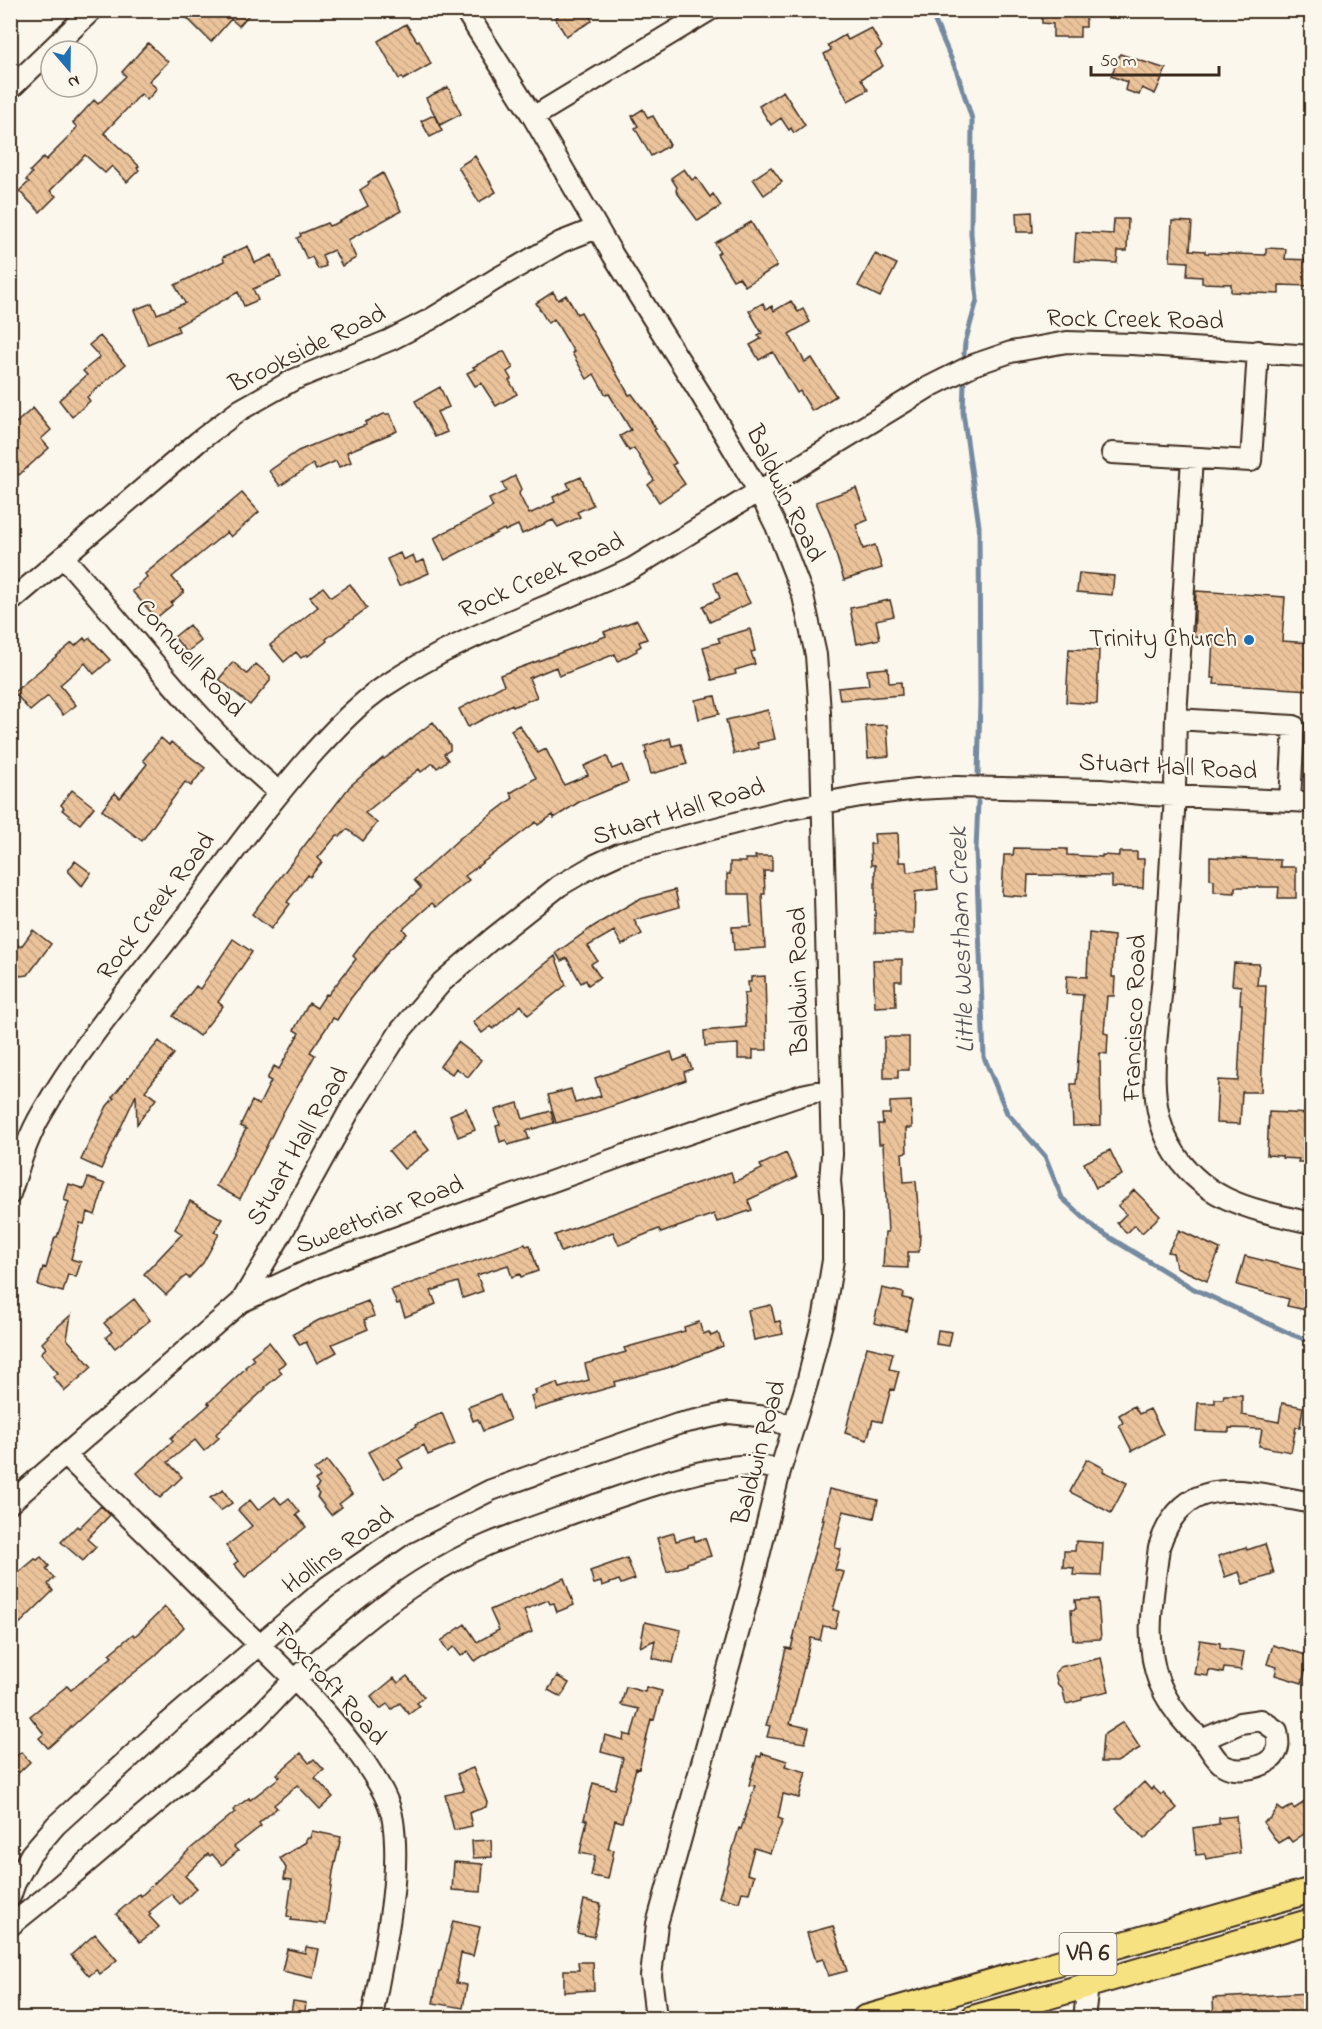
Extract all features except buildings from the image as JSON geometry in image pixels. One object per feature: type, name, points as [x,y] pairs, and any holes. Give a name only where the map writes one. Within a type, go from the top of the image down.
[{"type":"main road","name":"VA 6","points":[[865,2019],[1311,1890]]},
{"type":"main road","name":"VA 6","points":[[973,2019],[1311,1921]]},
{"type":"street","points":[[10,89],[92,10]]},
{"type":"street","name":"Baldwin Road","points":[[465,10],[533,117],[597,228],[759,492],[776,526],[803,596],[816,655],[823,802],[832,1154],[831,1275],[824,1315],[657,1924],[651,1976],[656,2019]]},
{"type":"street","points":[[533,117],[710,10]]},
{"type":"street","name":"Brookside Road","points":[[10,602],[190,448],[240,410],[293,381],[431,320],[561,242],[597,228]]},
{"type":"street","name":"Rock Creek Road","points":[[10,1194],[40,1115],[64,1076],[279,792],[349,714],[383,687],[420,663],[466,639],[598,585],[633,568],[929,387],[973,365],[1011,352],[1067,342],[1258,351],[1311,356]]},
{"type":"street","points":[[1112,453],[1251,461],[1258,351]]},
{"type":"street","name":"Francisco Road","points":[[1192,458],[1176,719],[1175,796],[1163,977],[1157,1017],[1155,1062],[1157,1110],[1169,1145],[1180,1162],[1208,1190],[1258,1210],[1311,1224]]},
{"type":"street","name":"Cornwell Road","points":[[64,558],[188,701],[256,772],[279,792]]},
{"type":"street","points":[[1176,719],[1294,726],[1290,801]]},
{"type":"street","name":"Stuart Hall Road","points":[[241,1302],[351,1108],[401,1030],[442,982],[493,938],[559,886],[595,865],[621,853],[785,810],[823,802],[906,791],[956,787],[1101,790],[1311,802]]},
{"type":"street","name":"Sweetbriar Road","points":[[10,1503],[241,1302],[314,1268],[628,1154],[802,1095],[830,1092]]},
{"type":"street","name":"Hollins Road","points":[[10,1896],[31,1854],[56,1825],[168,1723],[327,1587],[404,1534],[491,1490],[678,1424],[729,1413],[768,1417],[793,1428]]},
{"type":"street","name":"Foxcroft Road","points":[[66,1455],[295,1679],[332,1720],[378,1782],[390,1807],[393,1821],[394,1880],[372,2019]]},
{"type":"street","points":[[10,1926],[255,1720],[295,1679],[419,1581],[488,1545],[652,1486],[700,1472],[730,1467],[760,1466],[780,1472]]},
{"type":"street","points":[[1202,1740],[1190,1730],[1167,1699],[1159,1682],[1154,1662],[1151,1638],[1154,1586],[1163,1533],[1181,1507],[1209,1492],[1245,1491],[1311,1503]]},
{"type":"street","points":[[1084,2019],[1092,1953]]},
{"type":"waterway","name":"Little Westham Creek","points":[[930,10],[957,72],[972,119],[971,233],[977,300],[964,354]]},
{"type":"waterway","name":"Little Westham Creek","points":[[964,384],[963,412],[979,526],[978,774]]},
{"type":"waterway","name":"Little Westham Creek","points":[[978,802],[976,850],[984,1057],[1007,1113],[1045,1156],[1062,1198],[1096,1229],[1192,1288],[1312,1342]]},
{"type":"place","name":"Trinity Church","points":[[1249,640]]}]
